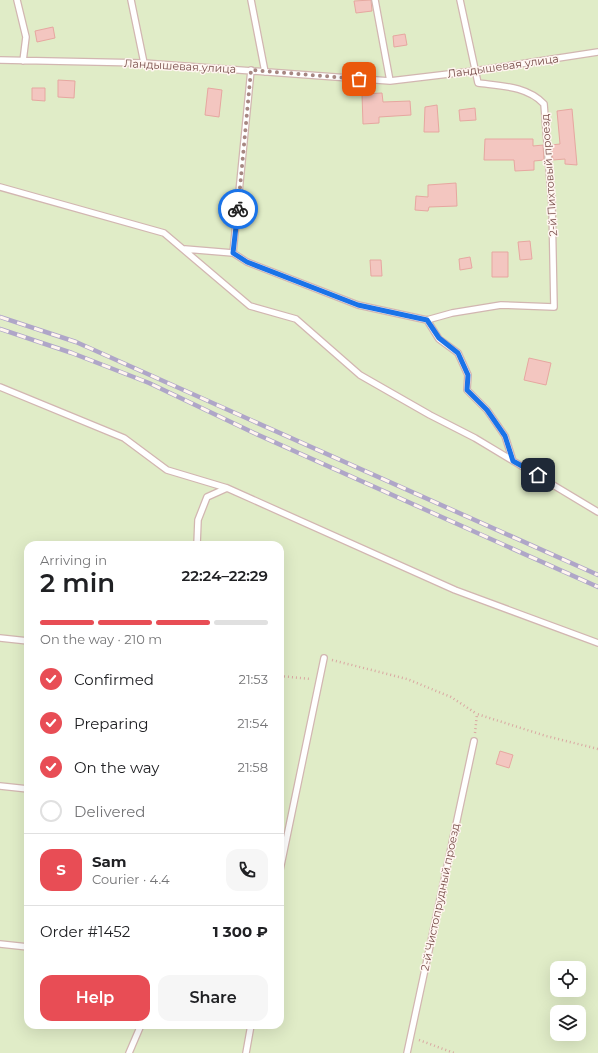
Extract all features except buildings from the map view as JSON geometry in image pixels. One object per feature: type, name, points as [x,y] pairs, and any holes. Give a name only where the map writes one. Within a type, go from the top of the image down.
[{"type":"lane","points":[[17,0],[26,37],[23,61]]},
{"type":"lane","points":[[131,0],[144,63]]},
{"type":"lane","points":[[251,0],[265,72]]},
{"type":"lane","points":[[375,0],[390,81]]},
{"type":"lane","points":[[460,0],[474,71]]},
{"type":"lane","name":"Ландышевая улица","points":[[0,60],[144,63],[390,81],[474,71],[598,52]]},
{"type":"lane","points":[[233,253],[251,70]]},
{"type":"lane","name":"2-й Пихтовый проезд","points":[[427,320],[452,313],[501,305],[554,308],[552,206],[544,104],[537,96],[514,87],[478,83],[474,71]]},
{"type":"lane","points":[[0,187],[164,233],[250,306],[296,320],[360,375],[513,461],[598,512]]},
{"type":"lane","points":[[184,249],[233,253],[247,262],[358,305],[427,320],[439,338],[458,353],[468,375],[467,390],[487,410],[505,436],[513,461]]},
{"type":"lane","points":[[0,387],[124,438],[167,470],[227,488],[455,590],[598,643]]},
{"type":"lane","points":[[197,541],[198,520],[207,497],[227,488]]},
{"type":"lane","points":[[0,638],[24,641]]},
{"type":"lane","points":[[284,851],[324,658]]},
{"type":"lane","name":"2-й Чистопрудный проезд","points":[[407,1053],[474,741]]},
{"type":"lane","points":[[0,786],[24,789]]},
{"type":"lane","points":[[0,944],[24,947]]},
{"type":"lane","points":[[129,1053],[140,1029]]},
{"type":"lane","points":[[246,1053],[250,1029]]},
{"type":"path","points":[[324,658],[408,679],[451,697],[477,714],[546,736],[598,749]]},
{"type":"path","points":[[284,676],[320,680]]},
{"type":"path","points":[[474,741],[477,714]]},
{"type":"path","points":[[410,1036],[454,1053]]},
{"type":"green space","points":[[0,0],[598,0],[598,1053],[0,1053]]},
{"type":"railway","points":[[0,317],[76,342],[598,575]]},
{"type":"railway","points":[[0,329],[72,353],[149,383],[254,433],[598,587]]},
{"type":"way so far","points":[[238,209],[251,70],[359,79]]},
{"type":"route","points":[[238,209],[233,253],[247,262],[358,305],[427,320],[439,338],[458,353],[468,375],[467,390],[487,410],[505,436],[513,461],[538,475]]}]
